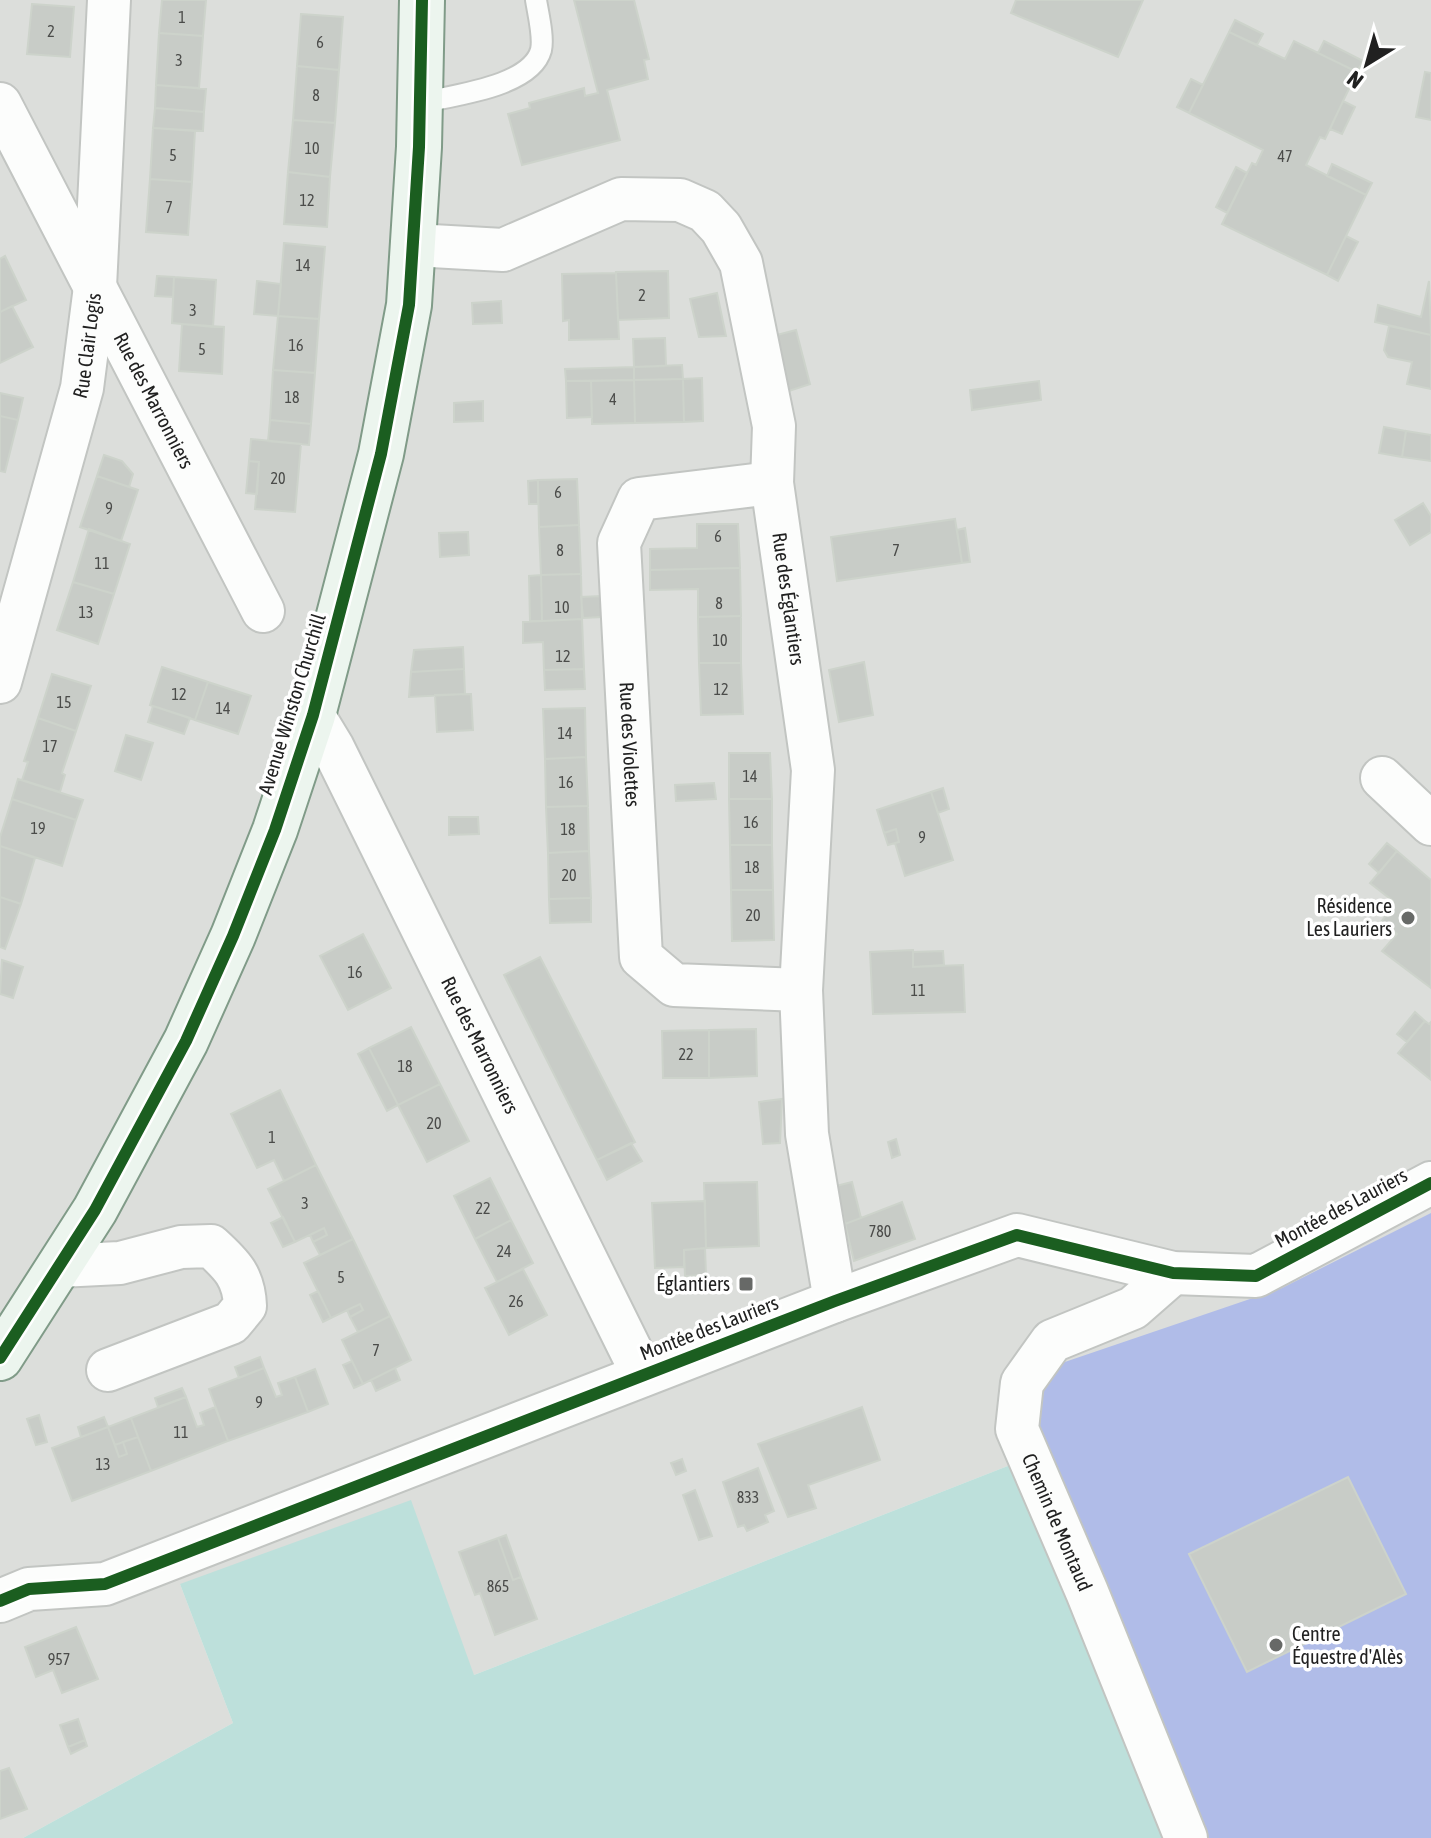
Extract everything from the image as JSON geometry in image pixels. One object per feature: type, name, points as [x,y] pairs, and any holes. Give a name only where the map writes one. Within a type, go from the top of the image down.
[{"type":"main road","name":"Avenue Winston Churchill","points":[[0,1358],[124,1160],[186,1041],[270,843],[313,715],[381,454],[409,305],[414,245],[422,0]]},
{"type":"street","name":"Rue Clair Logis","points":[[0,682],[82,388],[95,287],[109,0]]},
{"type":"street","name":"Rue des Marronniers","points":[[0,104],[263,611]]},
{"type":"street","name":"Rue des Églantiers","points":[[414,245],[503,250],[621,199],[680,200],[705,211],[721,228],[741,263],[774,426],[772,483],[813,770],[801,990],[807,1134],[835,1301]]},
{"type":"street","name":"Rue des Violettes","points":[[772,483],[639,499],[619,543],[641,957],[674,985],[801,990]]},
{"type":"street","name":"Rue des Marronniers","points":[[313,715],[333,748],[643,1375]]},
{"type":"street","points":[[1382,778],[1431,824]]},
{"type":"street","name":"Montée des Lauriers","points":[[10,1590],[105,1584],[835,1301],[1017,1235],[1173,1273],[1256,1276],[1431,1183]]},
{"type":"street","points":[[59,1266],[120,1263],[181,1247],[211,1246],[230,1263],[244,1287],[245,1306],[231,1323],[108,1370]]},
{"type":"street","name":"Chemin de Montaud","points":[[1173,1273],[1133,1308],[1052,1341],[1022,1383],[1017,1429],[1087,1592],[1186,1838]]},
{"type":"lane","points":[[420,103],[505,82],[530,69],[542,48],[536,0]]},
{"type":"shaded area","points":[[0,0],[1431,0],[1431,1838],[1041,1453],[474,1675],[180,1584],[233,1723],[23,1838],[0,1838]]},
{"type":"shaded area","name":"Centre Équestre d'Alès","points":[[1431,1213],[1431,1838],[1202,1838],[1025,1414],[1056,1365],[1282,1288]]},
{"type":"shaded area","points":[[1041,1453],[1202,1838],[23,1838],[233,1723],[180,1584],[411,1500],[474,1675]]},
{"type":"building","points":[[162,0],[206,0],[203,36],[159,33]]},
{"type":"building","points":[[574,0],[634,0],[649,59],[644,60],[648,79],[607,90],[620,140],[522,165],[508,114],[530,108],[529,103],[584,88],[585,96],[598,93]]},
{"type":"building","points":[[1016,0],[1143,0],[1118,57],[1011,13]]},
{"type":"building","points":[[32,4],[74,7],[70,57],[27,54]]},
{"type":"building","points":[[301,14],[343,17],[339,70],[297,66]]},
{"type":"building","points":[[1235,20],[1263,34],[1257,45],[1229,32]]},
{"type":"building","points":[[1229,32],[1285,59],[1294,41],[1357,72],[1325,139],[1320,137],[1306,165],[1366,195],[1327,275],[1222,224],[1252,163],[1256,165],[1263,150],[1189,113]]},
{"type":"building","points":[[159,33],[203,36],[199,88],[156,85]]},
{"type":"building","points":[[1324,41],[1363,61],[1357,72],[1318,53]]},
{"type":"building","points":[[297,66],[339,70],[335,123],[293,120]]},
{"type":"building","points":[[1425,72],[1431,73],[1431,120],[1416,117]]},
{"type":"building","points":[[1191,79],[1203,85],[1189,113],[1177,107]]},
{"type":"building","points":[[156,85],[206,89],[204,112],[155,108]]},
{"type":"building","points":[[1343,101],[1355,107],[1342,134],[1330,129]]},
{"type":"building","points":[[155,108],[204,112],[203,131],[153,128]]},
{"type":"building","points":[[293,120],[335,123],[330,177],[288,172]]},
{"type":"building","points":[[153,128],[195,131],[192,182],[150,179]]},
{"type":"building","points":[[1332,164],[1372,183],[1366,195],[1327,176]]},
{"type":"building","points":[[1236,167],[1247,173],[1227,213],[1216,207]]},
{"type":"building","points":[[288,172],[330,177],[327,227],[284,224]]},
{"type":"building","points":[[150,179],[192,182],[188,235],[146,232]]},
{"type":"building","points":[[1346,236],[1358,242],[1338,281],[1327,275]]},
{"type":"building","points":[[284,243],[325,247],[319,319],[278,316]]},
{"type":"building","points":[[5,256],[26,300],[0,312],[0,259]]},
{"type":"building","points":[[668,271],[669,318],[618,320],[616,272]]},
{"type":"building","points":[[616,273],[619,339],[569,340],[569,320],[563,321],[562,274]]},
{"type":"building","points":[[157,276],[174,277],[173,297],[155,296]]},
{"type":"building","points":[[174,277],[216,280],[213,327],[172,323]]},
{"type":"building","points":[[257,281],[281,284],[278,316],[254,314]]},
{"type":"building","points":[[1429,281],[1431,335],[1375,322],[1378,305],[1421,317]]},
{"type":"building","points":[[717,293],[726,336],[699,337],[690,299]]},
{"type":"building","points":[[501,301],[502,323],[473,324],[472,303]]},
{"type":"building","points":[[12,306],[33,347],[0,363],[0,312]]},
{"type":"building","points":[[278,316],[319,319],[315,373],[273,370]]},
{"type":"building","points":[[182,324],[224,327],[222,374],[179,371]]},
{"type":"building","points":[[1389,326],[1431,335],[1431,389],[1407,384],[1412,362],[1388,357],[1384,350]]},
{"type":"building","points":[[796,330],[810,384],[786,392],[773,336]]},
{"type":"building","points":[[665,338],[666,366],[634,367],[633,339]]},
{"type":"building","points":[[682,365],[683,379],[634,380],[634,367]]},
{"type":"building","points":[[634,367],[634,380],[566,381],[565,369]]},
{"type":"building","points":[[273,370],[315,373],[311,424],[270,420]]},
{"type":"building","points":[[702,378],[703,421],[684,422],[683,379]]},
{"type":"building","points":[[683,379],[684,422],[635,423],[634,380]]},
{"type":"building","points":[[634,380],[635,423],[592,424],[591,381]]},
{"type":"building","points":[[566,381],[591,381],[592,417],[567,418]]},
{"type":"building","points":[[1039,381],[1041,400],[972,410],[970,390]]},
{"type":"building","points":[[0,393],[23,398],[18,420],[0,416]]},
{"type":"building","points":[[483,401],[483,421],[454,422],[454,403]]},
{"type":"building","points":[[0,416],[18,420],[5,472],[0,471]]},
{"type":"building","points":[[270,420],[311,424],[309,445],[268,441]]},
{"type":"building","points":[[1384,427],[1406,431],[1402,457],[1379,453]]},
{"type":"building","points":[[1406,431],[1431,435],[1431,461],[1402,457]]},
{"type":"building","points":[[251,439],[301,444],[295,512],[255,509],[259,462],[249,461]]},
{"type":"building","points":[[104,455],[122,461],[133,474],[129,487],[97,476]]},
{"type":"building","points":[[249,461],[259,462],[257,494],[246,493]]},
{"type":"building","points":[[97,476],[138,490],[121,541],[80,527]]},
{"type":"building","points":[[577,479],[579,525],[539,527],[538,480]]},
{"type":"building","points":[[538,480],[538,504],[529,504],[528,481]]},
{"type":"building","points":[[1423,503],[1431,516],[1431,532],[1410,545],[1395,520]]},
{"type":"building","points":[[955,519],[962,563],[837,581],[831,537]]},
{"type":"building","points":[[697,524],[738,524],[740,568],[650,570],[650,549],[697,548]]},
{"type":"building","points":[[579,525],[581,574],[541,575],[539,527]]},
{"type":"building","points":[[965,528],[970,562],[962,563],[957,530]]},
{"type":"building","points":[[89,529],[130,544],[114,594],[73,582]]},
{"type":"building","points":[[468,532],[469,555],[440,557],[439,533]]},
{"type":"building","points":[[740,568],[741,616],[698,617],[698,589],[650,590],[650,570]]},
{"type":"building","points":[[581,574],[582,619],[542,621],[541,575]]},
{"type":"building","points":[[541,575],[542,621],[530,621],[529,576]]},
{"type":"building","points":[[73,582],[114,594],[98,644],[57,630]]},
{"type":"building","points":[[601,596],[602,617],[583,618],[581,597]]},
{"type":"building","points":[[741,616],[741,663],[699,663],[698,617]]},
{"type":"building","points":[[582,619],[584,669],[544,670],[543,642],[523,643],[523,622]]},
{"type":"building","points":[[463,647],[464,669],[411,672],[414,650]]},
{"type":"building","points":[[864,662],[873,715],[839,722],[829,670]]},
{"type":"building","points":[[699,663],[741,663],[743,714],[701,715]]},
{"type":"building","points":[[162,667],[208,682],[195,720],[150,705]]},
{"type":"building","points":[[464,669],[465,694],[409,697],[411,672]]},
{"type":"building","points":[[584,669],[585,689],[545,690],[544,670]]},
{"type":"building","points":[[52,674],[91,686],[76,731],[38,718]]},
{"type":"building","points":[[208,682],[251,696],[238,734],[195,720]]},
{"type":"building","points":[[471,694],[473,730],[437,732],[435,695]]},
{"type":"building","points":[[153,706],[190,718],[184,734],[148,722]]},
{"type":"building","points":[[585,708],[586,757],[545,759],[543,709]]},
{"type":"building","points":[[38,718],[76,731],[62,773],[65,775],[60,792],[22,780],[28,762],[24,761]]},
{"type":"building","points":[[126,735],[153,743],[141,780],[115,771]]},
{"type":"building","points":[[729,753],[770,753],[772,799],[729,799]]},
{"type":"building","points":[[586,757],[588,806],[546,807],[545,759]]},
{"type":"building","points":[[18,779],[83,800],[76,820],[12,799]]},
{"type":"building","points":[[714,783],[716,799],[676,801],[675,785]]},
{"type":"building","points":[[943,788],[949,809],[938,813],[931,792]]},
{"type":"building","points":[[931,792],[953,860],[905,876],[895,843],[899,842],[896,829],[884,833],[877,810]]},
{"type":"building","points":[[12,799],[76,820],[62,866],[0,846]]},
{"type":"building","points":[[729,799],[772,799],[772,845],[730,845]]},
{"type":"building","points":[[588,806],[589,851],[548,853],[546,807]]},
{"type":"building","points":[[449,817],[478,817],[479,834],[449,835]]},
{"type":"building","points":[[896,829],[899,842],[888,845],[884,833]]},
{"type":"building","points":[[1387,843],[1397,851],[1379,873],[1369,864]]},
{"type":"building","points":[[730,845],[772,845],[773,890],[731,890]]},
{"type":"building","points":[[0,846],[35,858],[21,904],[0,897]]},
{"type":"building","points":[[589,851],[591,898],[549,899],[548,853]]},
{"type":"building","name":"Résidence Les Lauriers","points":[[1397,851],[1431,880],[1431,988],[1382,951],[1397,934],[1381,922],[1387,914],[1384,911],[1393,901],[1370,883]]},
{"type":"building","points":[[731,890],[773,890],[774,940],[732,941]]},
{"type":"building","points":[[0,897],[21,904],[5,949],[0,947]]},
{"type":"building","points":[[591,898],[591,922],[550,923],[549,899]]},
{"type":"building","points":[[363,934],[391,988],[348,1010],[320,956]]},
{"type":"building","points":[[913,950],[913,967],[963,965],[965,1012],[873,1014],[870,952]]},
{"type":"building","points":[[943,951],[944,965],[913,967],[913,952]]},
{"type":"building","points":[[540,957],[635,1142],[597,1160],[504,975]]},
{"type":"building","points":[[2,960],[23,967],[13,998],[0,994]]},
{"type":"building","points":[[1415,1012],[1425,1021],[1407,1042],[1397,1034]]},
{"type":"building","points":[[1425,1021],[1431,1022],[1431,1080],[1398,1053]]},
{"type":"building","points":[[411,1027],[440,1084],[398,1105],[369,1048]]},
{"type":"building","points":[[756,1029],[757,1076],[709,1078],[709,1030]]},
{"type":"building","points":[[709,1030],[709,1078],[663,1078],[662,1031]]},
{"type":"building","points":[[369,1048],[398,1105],[387,1111],[358,1054]]},
{"type":"building","points":[[440,1084],[469,1141],[427,1162],[398,1105]]},
{"type":"building","points":[[280,1090],[316,1165],[284,1181],[274,1160],[257,1168],[231,1114]]},
{"type":"building","points":[[782,1099],[780,1143],[763,1144],[759,1102]]},
{"type":"building","points":[[896,1139],[900,1155],[892,1158],[888,1142]]},
{"type":"building","points":[[631,1143],[642,1161],[607,1180],[597,1160]]},
{"type":"building","points":[[316,1165],[353,1239],[320,1255],[313,1242],[327,1235],[324,1228],[295,1242],[268,1189]]},
{"type":"building","points":[[490,1178],[511,1220],[475,1239],[454,1196]]},
{"type":"building","points":[[757,1182],[759,1246],[706,1248],[704,1183]]},
{"type":"building","points":[[852,1182],[861,1218],[845,1224],[836,1186]]},
{"type":"building","points":[[705,1201],[706,1248],[684,1250],[684,1267],[655,1268],[652,1203]]},
{"type":"building","points":[[902,1202],[915,1239],[854,1261],[845,1224]]},
{"type":"building","points":[[283,1217],[295,1242],[283,1247],[271,1223]]},
{"type":"building","points":[[511,1220],[533,1263],[497,1282],[475,1239]]},
{"type":"building","points":[[324,1228],[327,1235],[313,1242],[310,1235]]},
{"type":"building","points":[[353,1239],[390,1316],[358,1332],[350,1317],[363,1310],[360,1304],[331,1318],[304,1263]]},
{"type":"building","points":[[705,1248],[706,1275],[685,1276],[684,1250]]},
{"type":"building","points":[[523,1269],[547,1315],[509,1335],[485,1288]]},
{"type":"building","points":[[318,1291],[331,1318],[323,1322],[310,1295]]},
{"type":"building","points":[[360,1304],[363,1310],[350,1317],[347,1310]]},
{"type":"building","points":[[390,1316],[411,1360],[363,1384],[342,1340]]},
{"type":"building","points":[[260,1357],[264,1368],[239,1378],[235,1367]]},
{"type":"building","points":[[352,1361],[363,1384],[354,1388],[343,1365]]},
{"type":"building","points":[[264,1368],[276,1397],[282,1395],[278,1383],[295,1377],[308,1412],[228,1441],[209,1389]]},
{"type":"building","points":[[395,1368],[400,1380],[376,1391],[371,1380]]},
{"type":"building","points":[[315,1369],[328,1404],[308,1412],[295,1377]]},
{"type":"building","points":[[182,1388],[186,1397],[158,1407],[155,1398]]},
{"type":"building","points":[[186,1397],[197,1427],[204,1425],[200,1413],[215,1407],[228,1441],[151,1471],[131,1418]]},
{"type":"building","points":[[862,1407],[880,1460],[808,1485],[816,1508],[788,1517],[758,1444]]},
{"type":"building","points":[[39,1415],[47,1442],[36,1445],[27,1419]]},
{"type":"building","points":[[104,1417],[108,1427],[81,1437],[78,1427]]},
{"type":"building","points":[[131,1418],[138,1437],[115,1445],[108,1427]]},
{"type":"building","points":[[108,1427],[119,1457],[127,1454],[123,1442],[138,1437],[151,1471],[72,1501],[52,1448]]},
{"type":"building","points":[[123,1442],[127,1454],[119,1457],[115,1445]]},
{"type":"building","points":[[682,1459],[686,1471],[676,1475],[671,1463]]},
{"type":"building","points":[[758,1468],[774,1511],[765,1515],[768,1522],[747,1531],[744,1525],[738,1527],[723,1482]]},
{"type":"building","points":[[1348,1477],[1406,1594],[1247,1672],[1189,1554]]},
{"type":"building","points":[[695,1490],[712,1536],[699,1540],[683,1495]]},
{"type":"building","points":[[506,1535],[521,1577],[513,1580],[498,1538]]},
{"type":"building","points":[[498,1538],[513,1580],[521,1577],[537,1619],[495,1635],[480,1593],[475,1595],[459,1552]]},
{"type":"building","points":[[76,1627],[98,1679],[62,1693],[53,1670],[36,1677],[25,1647]]},
{"type":"building","points":[[78,1719],[85,1740],[68,1747],[60,1725]]},
{"type":"building","points":[[85,1740],[87,1746],[71,1754],[68,1747]]},
{"type":"building","points":[[9,1768],[27,1809],[0,1819],[0,1771]]},
{"type":"cycle path","points":[[0,1358],[95,1210],[186,1041],[233,936],[275,830],[313,715],[381,454],[409,305],[419,147],[422,0]]},
{"type":"cycle path","points":[[0,1601],[29,1589],[105,1584],[835,1301],[1017,1235],[1173,1273],[1256,1276],[1431,1183]]},
{"type":"place","name":"Résidence Les Lauriers","points":[[1408,918]]},
{"type":"place","name":"Églantiers","points":[[746,1284]]},
{"type":"place","name":"Centre Équestre d'Alès","points":[[1276,1645]]}]
